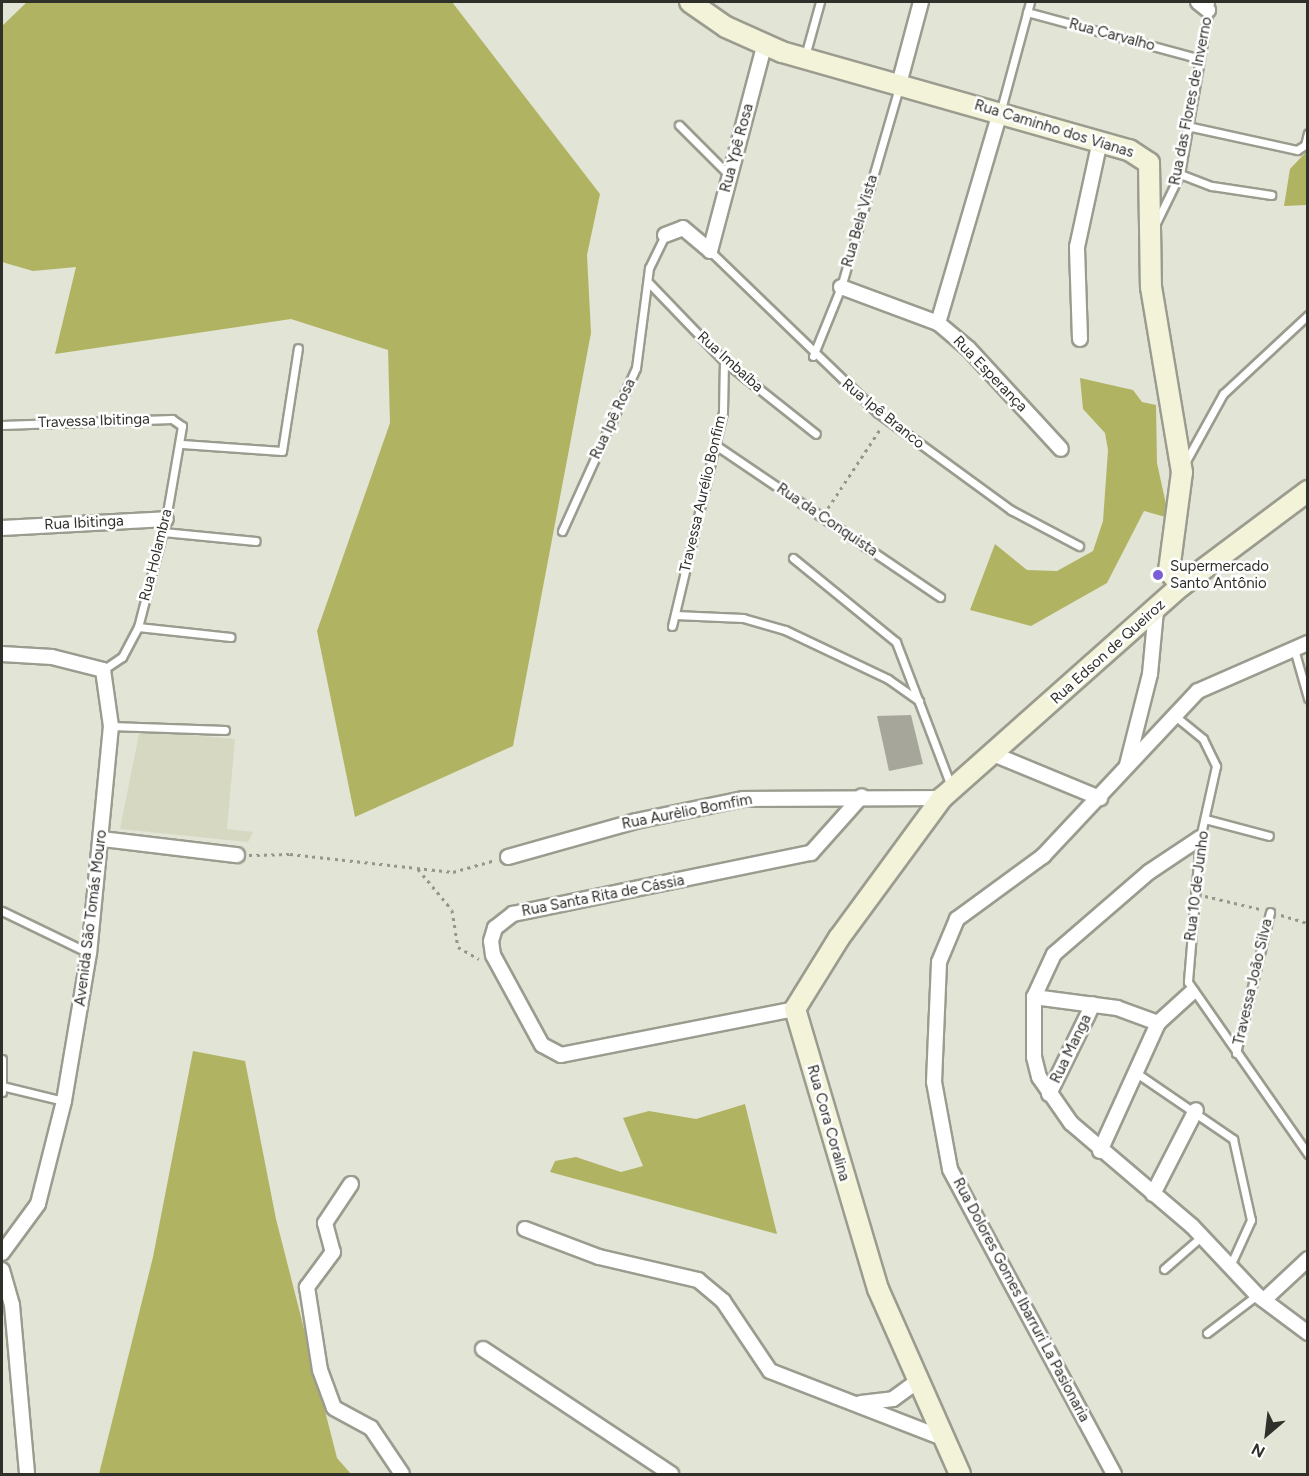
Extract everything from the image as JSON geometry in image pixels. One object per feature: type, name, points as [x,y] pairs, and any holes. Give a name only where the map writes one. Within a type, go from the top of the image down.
[{"type":"street","name":"Rua Caminho dos Vianas","points":[[690,2],[708,8],[764,46],[1100,141],[1149,163],[1156,336],[1182,472],[1169,548],[1169,571],[1180,586]]},
{"type":"street","points":[[900,84],[921,2]]},
{"type":"street","name":"Rua Ypê Rosa","points":[[710,251],[764,46]]},
{"type":"street","points":[[938,323],[1000,112]]},
{"type":"street","points":[[1080,339],[1077,247],[1100,141]]},
{"type":"street","points":[[664,235],[683,228],[710,251]]},
{"type":"street","name":"Rua Esperança","points":[[842,287],[938,323],[968,348],[1061,449]]},
{"type":"street","name":"Rua Edson de Queiroz","points":[[947,793],[1156,611],[1180,586],[1308,491]]},
{"type":"street","name":"Rua Ibitinga","points":[[2,528],[165,525]]},
{"type":"street","points":[[1125,770],[1144,706],[1156,611]]},
{"type":"street","name":"Rua Dolores Gomes Ibarruri La Pasionaria","points":[[1114,1474],[950,1169],[934,1082],[936,993],[946,937],[972,904],[1043,856],[1100,798],[1175,715],[1218,678],[1301,646]]},
{"type":"street","points":[[2,654],[52,657],[103,670]]},
{"type":"street","name":"Avenida São Tomás Mouro","points":[[2,1253],[38,1204],[64,1101],[89,953],[102,839],[111,726],[103,670]]},
{"type":"street","points":[[993,754],[1100,798]]},
{"type":"street","points":[[795,1009],[839,938],[947,793]]},
{"type":"street","name":"Rua Aurèlio Bomfim","points":[[508,857],[636,821],[743,799],[947,793]]},
{"type":"street","name":"Rua Santa Rita de Cássia","points":[[795,1009],[561,1055],[542,1045],[502,971],[491,941],[495,928],[513,914],[795,860],[822,844],[862,796]]},
{"type":"street","points":[[1200,838],[1149,873],[1054,954],[1034,997],[1034,1056],[1049,1094],[1100,1151],[1201,1237],[1261,1297],[1308,1333]]},
{"type":"street","points":[[102,839],[237,855]]},
{"type":"street","points":[[1100,1151],[1158,1023],[1191,993]]},
{"type":"street","points":[[1034,997],[1093,1004],[1158,1023]]},
{"type":"street","name":"Rua Manga","points":[[1049,1094],[1093,1004]]},
{"type":"street","name":"Rua Cora Coralina","points":[[795,1009],[878,1289],[960,1474]]},
{"type":"street","points":[[1152,1194],[1196,1110]]},
{"type":"street","points":[[351,1184],[325,1223],[333,1252],[307,1287],[320,1370],[334,1408],[371,1428],[402,1474]]},
{"type":"street","points":[[525,1229],[599,1257],[698,1280],[723,1301],[770,1371],[945,1439]]},
{"type":"street","points":[[1261,1297],[1308,1259]]},
{"type":"street","points":[[2,1270],[12,1305],[27,1474]]},
{"type":"street","points":[[483,1349],[671,1474]]},
{"type":"street","points":[[855,1404],[893,1399],[918,1381]]},
{"type":"lane","points":[[805,58],[820,2]]},
{"type":"lane","points":[[1000,112],[1030,2]]},
{"type":"lane","name":"Rua das Flores de Inverno","points":[[1151,230],[1180,174],[1205,4]]},
{"type":"lane","name":"Rua Carvalho","points":[[1027,12],[1197,58]]},
{"type":"lane","name":"Rua Bela Vista","points":[[813,356],[842,287],[900,84]]},
{"type":"lane","points":[[679,125],[730,176]]},
{"type":"lane","points":[[1187,126],[1297,150],[1305,145],[1308,134]]},
{"type":"lane","points":[[1180,174],[1212,186],[1270,195]]},
{"type":"lane","name":"Rua Ipê Rosa","points":[[562,531],[636,368],[652,255],[664,235]]},
{"type":"lane","name":"Rua Ipê Branco","points":[[710,251],[813,356],[886,419],[1011,510],[1079,546]]},
{"type":"lane","name":"Rua Imbaíba","points":[[649,283],[724,361],[816,434]]},
{"type":"lane","points":[[1182,472],[1204,421],[1223,394],[1308,315]]},
{"type":"lane","points":[[182,444],[282,451],[298,348]]},
{"type":"lane","name":"Travessa Aurélio Bonfim","points":[[672,626],[723,412],[724,361]]},
{"type":"lane","name":"Travessa Ibitinga","points":[[2,424],[172,419],[182,426]]},
{"type":"lane","name":"Rua Holambra","points":[[103,670],[122,657],[138,627],[165,525],[182,444],[182,426]]},
{"type":"lane","name":"Rua da Conquista","points":[[714,444],[940,597]]},
{"type":"lane","points":[[165,525],[256,541]]},
{"type":"lane","points":[[793,558],[874,618],[896,642],[919,701],[947,793]]},
{"type":"lane","points":[[675,615],[743,618],[785,630],[888,679],[919,701]]},
{"type":"lane","points":[[138,627],[230,637]]},
{"type":"lane","points":[[1301,646],[1308,698]]},
{"type":"lane","name":"Rua 10 de Junho","points":[[1175,715],[1212,752],[1215,782],[1200,838],[1188,966],[1191,993]]},
{"type":"lane","points":[[111,726],[225,730]]},
{"type":"lane","points":[[1205,819],[1269,836]]},
{"type":"lane","points":[[2,910],[89,953]]},
{"type":"lane","name":"Travessa João Silva","points":[[1236,1053],[1270,912]]},
{"type":"lane","points":[[1191,993],[1308,1154]]},
{"type":"lane","points":[[2,1059],[2,1088],[64,1101]]},
{"type":"lane","points":[[1135,1072],[1226,1131],[1238,1150],[1251,1220],[1230,1266]]},
{"type":"lane","points":[[1164,1269],[1201,1237]]},
{"type":"lane","points":[[1207,1333],[1261,1297]]},
{"type":"path","points":[[822,517],[886,419]]},
{"type":"path","points":[[237,855],[290,854],[453,872],[508,857]]},
{"type":"path","points":[[417,868],[452,910],[458,947],[502,971]]},
{"type":"path","points":[[1194,894],[1308,923]]},
{"type":"shaded area","points":[[145,731],[235,739],[227,829],[253,832],[248,842],[120,829],[139,734]]},
{"type":"green space","points":[[27,2],[452,2],[600,194],[587,255],[591,333],[513,746],[355,817],[317,631],[390,423],[388,350],[291,319],[55,354],[76,267],[33,271],[2,262],[2,26]]},
{"type":"green space","points":[[1307,151],[1307,205],[1284,206],[1290,169]]},
{"type":"green space","points":[[1080,378],[1133,390],[1142,402],[1156,405],[1157,463],[1169,518],[1144,511],[1107,583],[1031,626],[970,610],[995,544],[1027,570],[1057,571],[1093,551],[1103,521],[1108,450],[1105,433],[1083,409]]},
{"type":"green space","points":[[193,1051],[245,1061],[276,1219],[337,1458],[351,1474],[99,1474],[153,1257]]},
{"type":"green space","points":[[745,1104],[777,1234],[550,1172],[555,1161],[576,1157],[621,1172],[643,1166],[623,1118],[649,1111],[696,1119]]},
{"type":"building","points":[[911,715],[923,764],[889,771],[877,716]]},
{"type":"place","name":"Supermercado Santo Antônio","points":[[1158,575]]}]
